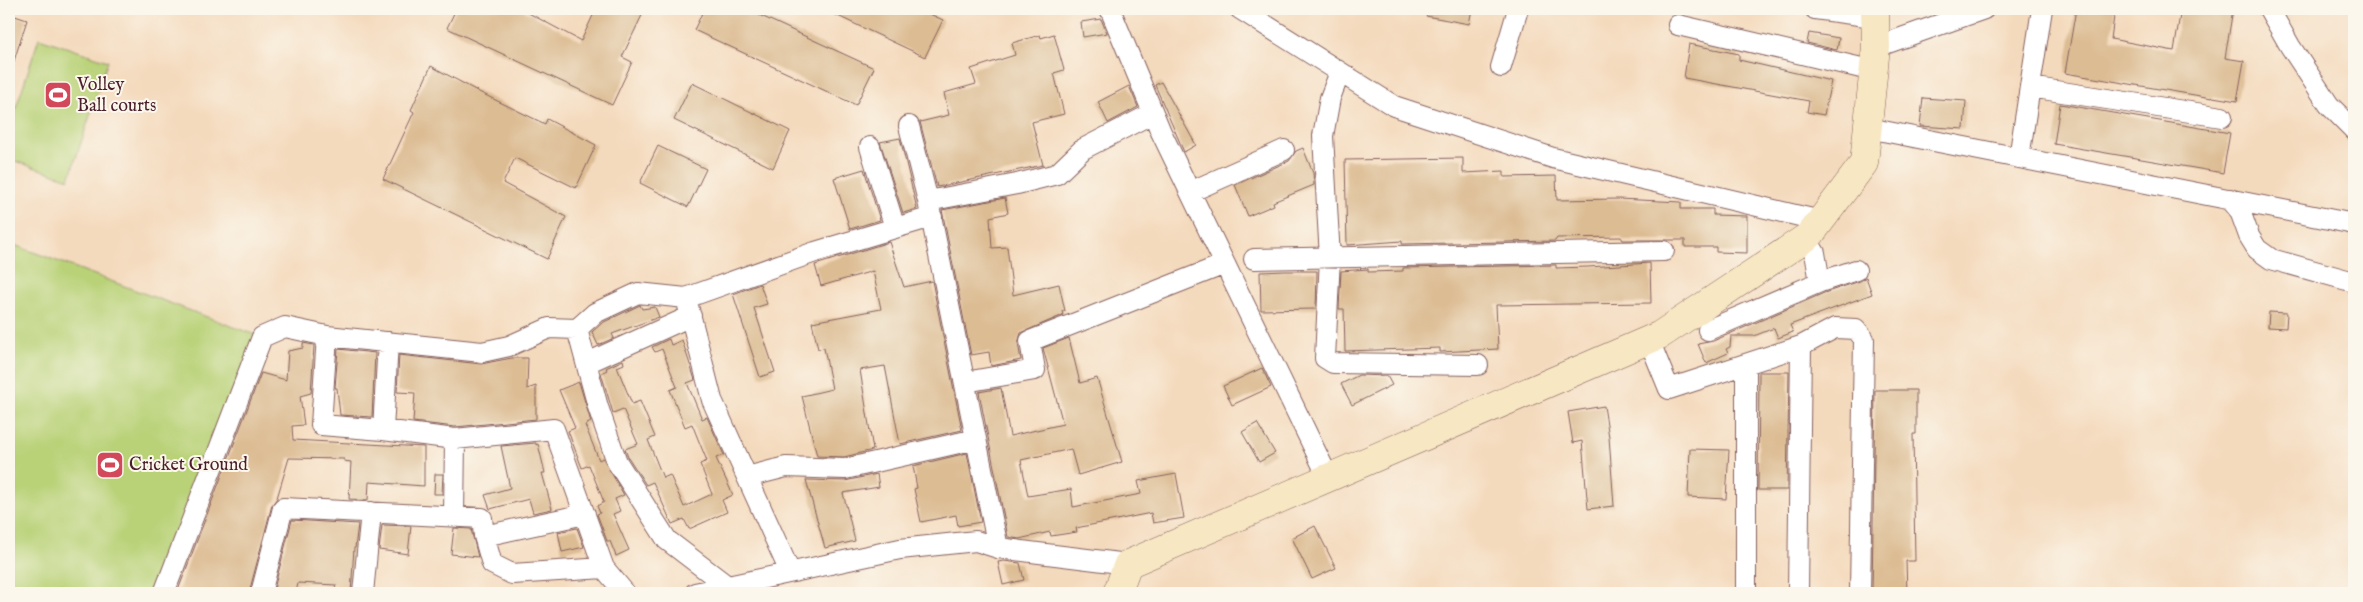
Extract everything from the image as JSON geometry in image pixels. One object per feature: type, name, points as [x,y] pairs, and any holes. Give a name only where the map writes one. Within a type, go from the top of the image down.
[{"type":"street","points":[[1110,9],[1153,113],[1328,477]]},
{"type":"street","points":[[1240,9],[1394,106],[1553,158],[1813,229]]},
{"type":"street","points":[[1501,67],[1518,9]]},
{"type":"street","points":[[695,593],[726,585],[919,547],[976,541],[998,548],[1128,564],[1660,335],[1813,229],[1864,163],[1875,59],[1874,13],[1815,9]]},
{"type":"street","points":[[1678,25],[1875,59],[1984,9]]},
{"type":"street","points":[[2019,158],[2042,9]]},
{"type":"street","points":[[2270,9],[2290,46],[2329,105],[2354,130]]},
{"type":"street","points":[[1340,72],[1330,98],[1323,136],[1330,258],[1325,358],[1334,363],[1478,365]]},
{"type":"street","points":[[2030,87],[2222,117]]},
{"type":"street","points":[[587,363],[689,307],[815,252],[895,228],[930,209],[1057,174],[1083,149],[1153,113]]},
{"type":"street","points":[[909,126],[930,209],[998,548]]},
{"type":"street","points":[[1868,128],[2354,224]]},
{"type":"street","points":[[870,147],[895,228]]},
{"type":"street","points":[[1190,192],[1284,150]]},
{"type":"street","points":[[2230,199],[2240,211],[2249,236],[2257,249],[2271,259],[2354,282]]},
{"type":"street","points":[[1813,229],[1820,282]]},
{"type":"street","points":[[1254,259],[1664,251]]},
{"type":"street","points":[[965,382],[1035,370],[1030,341],[1225,264]]},
{"type":"street","points":[[1708,330],[1820,282],[1856,270]]},
{"type":"street","points":[[164,593],[262,337],[285,326],[327,336],[482,352],[510,346],[549,328],[577,329],[595,312],[638,293],[689,307]]},
{"type":"street","points":[[689,307],[712,400],[790,572]]},
{"type":"street","points":[[1649,340],[1668,389],[1801,346],[1835,328],[1856,329],[1864,339],[1860,593]]},
{"type":"street","points":[[577,329],[598,407],[618,462],[667,540],[726,585]]},
{"type":"street","points":[[327,336],[321,425],[455,439],[554,429],[604,568],[624,593]]},
{"type":"street","points":[[383,430],[388,342]]},
{"type":"street","points":[[1798,593],[1801,346]]},
{"type":"street","points":[[1746,365],[1746,593]]},
{"type":"street","points":[[454,516],[455,439]]},
{"type":"street","points":[[747,477],[786,467],[845,469],[976,439]]},
{"type":"street","points":[[261,593],[283,508],[482,518],[484,536],[492,564],[512,574],[604,568]]},
{"type":"street","points":[[363,593],[371,512]]},
{"type":"street","points":[[484,536],[585,514]]},
{"type":"street","points":[[1117,593],[1128,564]]},
{"type":"green space","name":"Volley Ball courts","points":[[39,38],[108,61],[69,179],[9,159],[9,129]]},
{"type":"green space","name":"Cricket Ground","points":[[9,243],[258,336],[163,593],[9,593]]},
{"type":"building","points":[[456,9],[521,9],[581,41],[596,9],[645,9],[622,57],[632,62],[612,105],[447,28]]},
{"type":"building","points":[[704,9],[746,9],[874,68],[856,105],[694,30]]},
{"type":"building","points":[[823,9],[919,9],[943,20],[925,57]]},
{"type":"building","points":[[1427,9],[1472,9],[1469,24],[1426,16]]},
{"type":"building","points":[[2076,9],[2115,9],[2111,39],[2174,51],[2181,9],[2233,9],[2225,58],[2244,61],[2237,101],[2065,73]]},
{"type":"building","points":[[9,14],[27,20],[12,67],[9,66]]},
{"type":"building","points":[[1101,19],[1107,33],[1083,37],[1081,22]]},
{"type":"building","points":[[1809,33],[1839,38],[1837,50],[1807,43]]},
{"type":"building","points":[[1054,34],[1064,70],[1054,73],[1064,114],[1032,122],[1043,165],[937,187],[920,122],[949,115],[944,93],[976,84],[971,69],[1015,55],[1012,43],[1040,35],[1041,38]]},
{"type":"building","points":[[1689,44],[1739,54],[1739,60],[1831,81],[1824,115],[1807,112],[1809,101],[1684,78]]},
{"type":"building","points":[[431,66],[545,124],[547,119],[596,145],[576,188],[515,158],[503,183],[566,217],[547,259],[383,179],[414,112],[411,110]]},
{"type":"building","points":[[1161,82],[1196,145],[1184,152],[1155,85]]},
{"type":"building","points":[[692,83],[790,131],[773,168],[674,120]]},
{"type":"building","points":[[1129,86],[1138,107],[1108,123],[1098,102]]},
{"type":"building","points":[[1923,98],[1966,101],[1964,129],[1920,126]]},
{"type":"building","points":[[2060,104],[2230,133],[2223,173],[2054,144]]},
{"type":"building","points":[[900,138],[917,209],[903,213],[880,142]]},
{"type":"building","points":[[658,146],[706,169],[688,207],[640,183]]},
{"type":"building","points":[[1303,148],[1313,173],[1314,185],[1273,202],[1274,205],[1248,216],[1235,185],[1289,161],[1296,151]]},
{"type":"building","points":[[1463,158],[1463,173],[1504,171],[1504,177],[1556,176],[1557,200],[1618,199],[1681,202],[1681,209],[1713,209],[1713,215],[1747,216],[1747,253],[1716,252],[1716,247],[1685,247],[1685,240],[1623,240],[1621,237],[1557,238],[1555,241],[1402,244],[1402,241],[1347,245],[1345,160]]},
{"type":"building","points":[[864,169],[880,220],[850,229],[834,178]]},
{"type":"building","points":[[1005,198],[1008,213],[990,217],[992,248],[1007,247],[1013,295],[1059,284],[1065,311],[1062,311],[1063,315],[1021,333],[1018,343],[1021,360],[991,366],[989,352],[971,355],[942,210]]},
{"type":"building","points":[[889,242],[904,287],[932,281],[962,430],[900,444],[885,366],[860,370],[873,450],[844,457],[817,456],[802,396],[832,389],[824,348],[818,349],[812,322],[881,309],[873,271],[821,286],[815,265]]},
{"type":"building","points":[[1650,263],[1651,303],[1496,305],[1498,349],[1440,352],[1440,348],[1345,351],[1344,309],[1339,309],[1341,271],[1368,269],[1368,272],[1403,271],[1403,268],[1556,265],[1556,268]]},
{"type":"building","points":[[1317,271],[1316,309],[1261,310],[1260,272]]},
{"type":"building","points":[[1866,277],[1872,294],[1790,325],[1793,332],[1778,338],[1774,328],[1754,336],[1731,336],[1730,347],[1726,349],[1728,353],[1706,363],[1698,344],[1713,341]]},
{"type":"building","points":[[760,284],[767,304],[754,308],[775,372],[760,377],[733,294]]},
{"type":"building","points":[[640,305],[642,309],[655,307],[659,317],[612,334],[614,338],[598,345],[592,332],[602,323]]},
{"type":"building","points":[[2269,312],[2287,313],[2286,328],[2268,327]]},
{"type":"building","points":[[1069,338],[1080,383],[1097,378],[1122,462],[1078,475],[1071,449],[1021,460],[1028,496],[1071,489],[1073,507],[1141,494],[1138,481],[1176,474],[1184,518],[1153,523],[1151,513],[1076,528],[1077,532],[1051,536],[1050,532],[1019,539],[1008,537],[979,392],[1001,388],[1010,436],[1063,424],[1043,348]]},
{"type":"building","points":[[669,339],[671,345],[682,340],[695,380],[687,383],[702,419],[707,417],[724,455],[716,458],[733,495],[722,500],[727,512],[689,529],[684,519],[672,524],[653,482],[646,485],[628,457],[625,449],[638,444],[623,409],[613,413],[601,373],[607,370],[606,368],[623,360],[624,364],[617,367],[632,404],[640,401],[655,437],[648,440],[663,478],[670,475],[684,507],[712,494],[700,464],[707,461],[692,424],[685,427],[670,390],[677,387],[662,349],[655,352],[652,347]]},
{"type":"building","points":[[303,343],[314,345],[311,393],[300,396],[304,425],[292,426],[293,440],[424,447],[424,486],[369,482],[368,500],[349,499],[351,462],[344,461],[344,459],[289,458],[277,498],[272,505],[249,593],[177,593],[261,373],[286,380],[288,351],[303,348]]},
{"type":"building","points":[[338,349],[375,353],[372,417],[340,415],[337,388],[335,388]]},
{"type":"building","points":[[399,355],[481,364],[512,358],[528,358],[527,389],[536,386],[536,419],[455,427],[413,422],[415,393],[397,392]]},
{"type":"building","points":[[1262,368],[1271,387],[1232,405],[1223,386]]},
{"type":"building","points":[[1759,372],[1789,372],[1787,490],[1758,490]]},
{"type":"building","points":[[1359,375],[1387,376],[1392,385],[1352,405],[1341,384]]},
{"type":"building","points":[[579,382],[591,422],[585,425],[599,460],[603,458],[624,495],[615,499],[620,511],[613,514],[629,550],[616,556],[610,541],[607,541],[597,514],[600,513],[597,506],[604,502],[589,465],[582,468],[568,431],[575,428],[559,390]]},
{"type":"building","points":[[1875,390],[1916,390],[1916,434],[1913,434],[1915,561],[1906,561],[1907,593],[1872,593]]},
{"type":"building","points":[[1604,406],[1609,437],[1614,506],[1588,509],[1582,441],[1573,443],[1568,412]]},
{"type":"building","points":[[1257,423],[1275,453],[1259,462],[1242,432]]},
{"type":"building","points":[[536,443],[536,445],[538,444],[545,473],[542,473],[552,509],[533,513],[529,499],[490,509],[485,495],[510,488],[501,446]]},
{"type":"building","points":[[1690,449],[1729,450],[1726,499],[1688,497]]},
{"type":"building","points":[[967,453],[981,522],[958,526],[956,515],[921,522],[914,489],[917,488],[913,466]]},
{"type":"building","points":[[435,474],[443,474],[442,494],[434,494]]},
{"type":"building","points":[[877,474],[879,487],[843,493],[855,541],[825,548],[806,480],[845,481]]},
{"type":"building","points":[[292,520],[358,524],[354,548],[351,593],[334,593],[336,585],[298,583],[296,593],[273,593]]},
{"type":"building","points":[[382,525],[411,526],[408,554],[379,550]]},
{"type":"building","points":[[1315,526],[1336,568],[1312,579],[1292,538]]},
{"type":"building","points":[[454,528],[471,529],[478,557],[451,554]]},
{"type":"building","points":[[577,528],[584,547],[562,552],[558,532]]},
{"type":"building","points":[[998,562],[1020,563],[1024,580],[1003,585]]},
{"type":"place","name":"Volley Ball courts","points":[[58,95]]},
{"type":"place","name":"Cricket Ground","points":[[110,465]]}]
